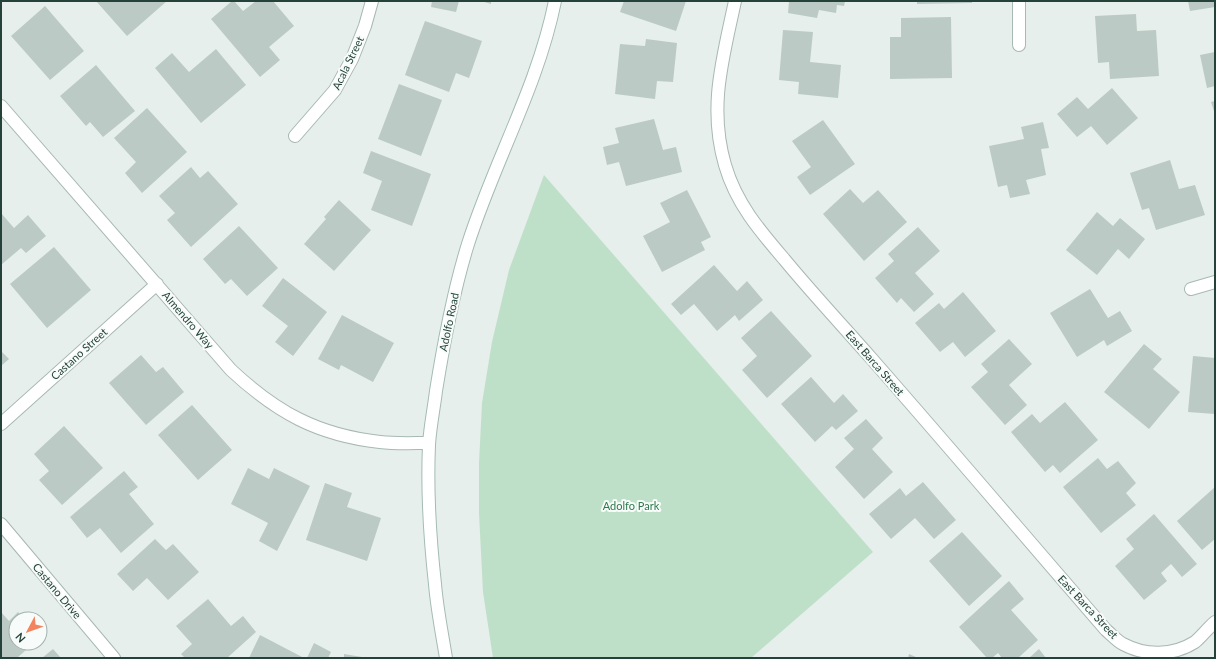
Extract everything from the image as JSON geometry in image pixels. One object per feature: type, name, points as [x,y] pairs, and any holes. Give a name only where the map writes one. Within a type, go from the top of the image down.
[{"type":"street","name":"Acala Street","points":[[295,136],[335,90],[352,59],[365,26],[372,1]]},
{"type":"street","name":"Adolfo Road","points":[[446,658],[434,578],[429,443],[444,343],[468,244],[484,198],[520,113],[538,63],[555,1]]},
{"type":"street","name":"East Barca Street","points":[[735,1],[719,74],[716,104],[717,125],[720,146],[732,186],[753,222],[795,273],[1106,630],[1122,644],[1142,652],[1163,653],[1183,648],[1196,641],[1215,622]]},
{"type":"street","points":[[1019,1],[1019,45]]},
{"type":"street","name":"Almendro Way","points":[[1,106],[231,370],[250,388],[268,402],[286,413],[324,430],[348,437],[381,442],[429,443]]},
{"type":"street","points":[[1191,289],[1215,282]]},
{"type":"street","name":"Castano Street","points":[[1,424],[157,284]]},
{"type":"street","name":"Castano Drive","points":[[1,524],[114,658]]},
{"type":"green space","name":"Adolfo Park","points":[[544,175],[873,552],[751,658],[493,658],[483,592],[479,513],[479,463],[482,403],[492,342],[509,270]]},
{"type":"building","points":[[96,1],[167,1],[127,36]]},
{"type":"building","points":[[232,1],[234,1],[243,11],[256,1],[273,1],[294,26],[269,47],[280,60],[260,77],[211,19]]},
{"type":"building","points":[[432,1],[459,1],[456,12],[431,7]]},
{"type":"building","points":[[481,1],[491,1],[491,4]]},
{"type":"building","points":[[624,1],[686,1],[676,31],[620,12]]},
{"type":"building","points":[[789,1],[845,1],[844,6],[837,5],[836,13],[819,10],[817,18],[788,13]]},
{"type":"building","points":[[917,1],[972,1],[972,3],[917,4]]},
{"type":"building","points":[[1188,1],[1215,1],[1215,7],[1190,11]]},
{"type":"building","points":[[45,6],[84,51],[50,80],[11,36]]},
{"type":"building","points":[[1136,14],[1137,31],[1156,30],[1159,76],[1110,79],[1109,62],[1098,63],[1095,16]]},
{"type":"building","points":[[951,17],[952,78],[890,79],[890,37],[901,37],[901,18]]},
{"type":"building","points":[[425,21],[482,41],[469,78],[456,73],[449,92],[405,75]]},
{"type":"building","points":[[783,30],[813,32],[810,62],[841,65],[838,98],[798,94],[799,82],[779,80]]},
{"type":"building","points":[[646,39],[677,43],[673,82],[657,81],[655,99],[615,94],[620,44],[645,46]]},
{"type":"building","points":[[216,49],[246,85],[201,123],[155,68],[172,53],[189,72]]},
{"type":"building","points":[[1215,52],[1215,86],[1207,88],[1200,55]]},
{"type":"building","points":[[96,65],[135,111],[103,137],[90,122],[86,126],[60,96]]},
{"type":"building","points":[[399,84],[442,100],[421,156],[378,139]]},
{"type":"building","points":[[1112,88],[1138,118],[1107,145],[1091,126],[1077,137],[1057,114],[1077,97],[1088,109]]},
{"type":"building","points":[[1215,101],[1215,114],[1211,102]]},
{"type":"building","points":[[147,108],[187,152],[142,193],[125,173],[136,162],[114,138]]},
{"type":"building","points":[[654,119],[663,150],[676,147],[682,172],[626,186],[619,162],[607,165],[603,147],[619,143],[615,128]]},
{"type":"building","points":[[823,120],[855,164],[810,195],[797,177],[811,167],[792,141]]},
{"type":"building","points":[[1043,122],[1049,148],[1041,149],[1046,175],[1026,180],[1030,194],[1010,198],[1007,185],[998,187],[989,146],[1024,139],[1021,127]]},
{"type":"building","points":[[371,151],[431,174],[412,226],[371,210],[382,181],[363,173]]},
{"type":"building","points":[[1170,160],[1179,189],[1195,185],[1205,215],[1156,230],[1149,208],[1142,210],[1130,173]]},
{"type":"building","points":[[191,167],[200,178],[208,171],[238,204],[191,247],[167,220],[175,213],[159,196]]},
{"type":"building","points":[[850,189],[863,203],[878,190],[907,222],[864,261],[823,214]]},
{"type":"building","points":[[687,190],[711,237],[701,242],[705,250],[662,272],[643,236],[670,222],[660,203]]},
{"type":"building","points":[[339,200],[371,230],[334,271],[304,244],[326,219],[324,217]]},
{"type":"building","points":[[1097,212],[1113,226],[1120,218],[1145,239],[1129,259],[1118,249],[1097,275],[1066,250]]},
{"type":"building","points":[[1,213],[14,228],[28,215],[46,236],[26,253],[21,248],[1,265]]},
{"type":"building","points":[[239,226],[278,268],[247,296],[231,279],[225,284],[203,259]]},
{"type":"building","points":[[918,227],[940,251],[915,273],[934,294],[914,312],[901,298],[897,303],[875,278],[894,261],[888,254]]},
{"type":"building","points":[[54,247],[91,290],[47,328],[10,284]]},
{"type":"building","points":[[714,265],[737,291],[747,281],[763,300],[739,321],[735,315],[717,331],[694,304],[681,315],[671,304]]},
{"type":"building","points":[[283,278],[327,312],[293,356],[275,342],[288,326],[262,306]]},
{"type":"building","points":[[1090,289],[1108,318],[1120,311],[1132,331],[1107,346],[1104,340],[1077,357],[1050,313]]},
{"type":"building","points":[[963,292],[996,331],[965,357],[953,342],[940,352],[915,323],[939,303],[944,309]]},
{"type":"building","points":[[771,311],[812,356],[767,398],[742,370],[757,356],[741,338]]},
{"type":"building","points":[[342,315],[394,343],[373,382],[341,365],[339,370],[318,359]]},
{"type":"building","points":[[1009,339],[1032,364],[1009,385],[1027,405],[1005,425],[971,387],[988,372],[981,364]]},
{"type":"building","points":[[1144,344],[1162,359],[1153,369],[1180,392],[1149,429],[1104,392]]},
{"type":"building","points":[[1,351],[9,359],[1,366]]},
{"type":"building","points":[[141,355],[156,372],[163,367],[184,392],[146,425],[109,383]]},
{"type":"building","points":[[1193,356],[1215,358],[1215,414],[1188,412]]},
{"type":"building","points":[[811,377],[834,403],[843,394],[858,411],[836,430],[832,426],[815,442],[781,404]]},
{"type":"building","points":[[1065,402],[1098,440],[1060,473],[1053,465],[1045,472],[1011,432],[1032,414],[1040,423]]},
{"type":"building","points":[[192,405],[232,450],[198,480],[158,435]]},
{"type":"building","points":[[866,419],[883,438],[872,449],[893,472],[864,499],[835,467],[854,449],[844,438]]},
{"type":"building","points":[[64,426],[103,468],[62,505],[39,480],[49,471],[34,454]]},
{"type":"building","points":[[1098,458],[1107,469],[1118,461],[1136,483],[1126,493],[1136,505],[1101,533],[1063,487]]},
{"type":"building","points":[[248,468],[269,479],[274,468],[310,486],[277,551],[259,541],[268,523],[231,504]]},
{"type":"building","points":[[124,471],[138,487],[129,494],[154,524],[121,553],[100,528],[87,538],[70,517]]},
{"type":"building","points":[[923,482],[956,520],[934,539],[915,518],[891,539],[869,514],[900,488],[906,496]]},
{"type":"building","points":[[325,483],[352,493],[347,507],[381,518],[367,561],[306,540]]},
{"type":"building","points":[[1215,487],[1215,539],[1202,550],[1177,521]]},
{"type":"building","points":[[1154,514],[1197,564],[1182,577],[1171,564],[1161,573],[1167,581],[1144,600],[1115,566],[1134,549],[1126,539]]},
{"type":"building","points":[[962,532],[1002,576],[969,606],[929,561]]},
{"type":"building","points":[[155,539],[166,550],[173,544],[199,572],[168,600],[147,578],[133,591],[117,574]]},
{"type":"building","points":[[1009,581],[1024,599],[1011,610],[1038,640],[1018,658],[1002,658],[998,653],[992,658],[987,658],[959,627]]},
{"type":"building","points":[[208,599],[231,626],[243,616],[256,632],[227,658],[185,658],[181,654],[192,644],[176,626]]},
{"type":"building","points":[[1,612],[8,620],[8,651],[25,651],[17,658],[1,658]]},
{"type":"building","points":[[260,635],[304,658],[249,658]]},
{"type":"building","points":[[314,643],[331,652],[328,658],[307,658]]},
{"type":"building","points":[[53,649],[61,658],[42,658]]},
{"type":"building","points":[[1039,649],[1046,658],[1029,658]]},
{"type":"building","points":[[344,654],[362,657],[344,658]]},
{"type":"building","points":[[909,654],[918,658],[908,658]]}]
